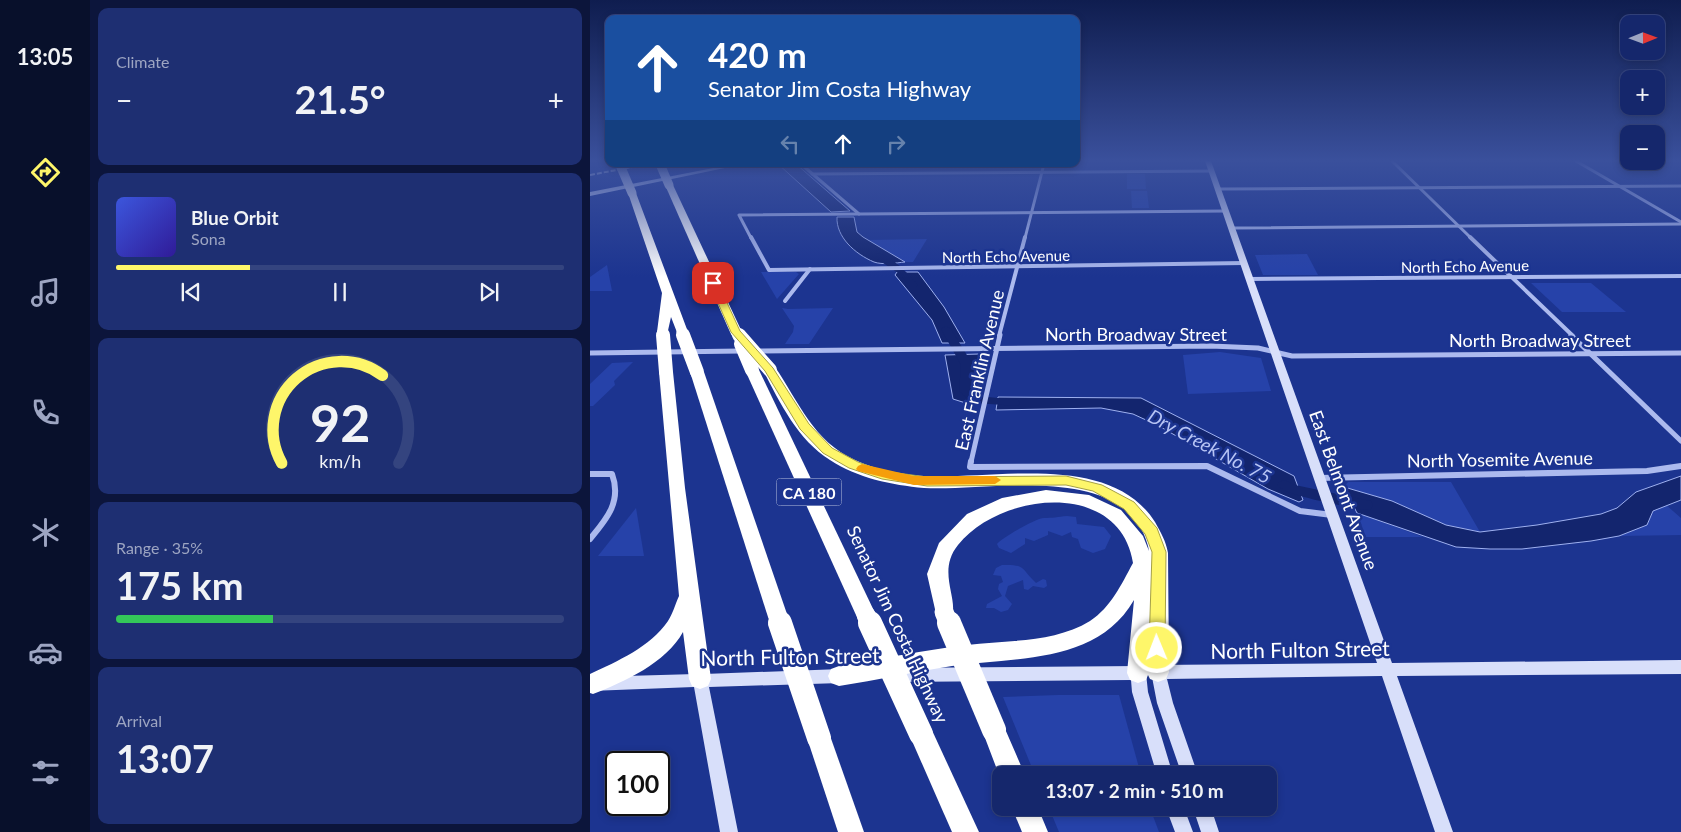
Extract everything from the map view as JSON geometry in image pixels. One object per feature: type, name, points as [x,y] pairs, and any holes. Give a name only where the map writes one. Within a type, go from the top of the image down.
[{"type":"highway","points":[[634,200],[697,372],[851,832]]},
{"type":"highway","name":"Senator Jim Costa Highway","points":[[676,200],[736,332],[761,370],[866,614],[966,832]]},
{"type":"highway","points":[[667,290],[663,332],[676,471],[678,514],[700,680]]},
{"type":"highway","points":[[761,370],[827,451],[870,472],[927,482],[1066,481],[1097,488],[1129,505],[1152,532],[1159,552],[1156,632],[1148,672]]},
{"type":"highway","points":[[1008,766],[938,598],[936,575],[941,555],[959,530],[986,510],[1016,500],[1052,496],[1088,502],[1106,509],[1119,517],[1129,528],[1137,542],[1142,564],[1148,672]]},
{"type":"highway","points":[[839,676],[987,652],[1038,648],[1082,636],[1104,622],[1122,605],[1142,564]]},
{"type":"highway","points":[[591,684],[630,666],[652,653],[676,626],[686,607],[689,593]]},
{"type":"highway","points":[[1028,816],[1035,832]]},
{"type":"main road","name":"East Belmont Avenue","points":[[1222,200],[1444,832]]},
{"type":"main road","name":"North Fulton Street","points":[[591,684],[839,676],[1387,668],[1681,667]]},
{"type":"main road","points":[[1148,672],[1140,692],[1162,766]]},
{"type":"main road","points":[[1148,672],[1165,703],[1187,766]]},
{"type":"main road","points":[[700,680],[729,832]]},
{"type":"main road","points":[[1178,816],[1184,832]]},
{"type":"main road","points":[[1205,816],[1210,832]]},
{"type":"street","points":[[842,200],[859,214],[1226,211]]},
{"type":"street","name":"East Franklin Avenue","points":[[1035,200],[996,349],[970,467],[1207,466],[1300,511],[1331,511]]},
{"type":"street","points":[[1430,200],[1681,441]]},
{"type":"street","points":[[1642,200],[1681,223]]},
{"type":"street","name":"North Echo Avenue","points":[[859,214],[739,215],[769,270],[1244,262]]},
{"type":"street","points":[[1232,228],[1681,223]]},
{"type":"street","points":[[785,301],[810,269]]},
{"type":"street","name":"North Echo Avenue","points":[[1250,279],[1681,276]]},
{"type":"street","name":"North Broadway Street","points":[[590,353],[1211,346],[1275,352],[1292,356],[1681,353]]},
{"type":"street","name":"North Yosemite Avenue","points":[[1319,480],[1648,471],[1681,466]]},
{"type":"street","points":[[590,474],[612,474],[616,482],[616,504],[590,540]]},
{"type":"shaded area","points":[[1132,200],[1148,200],[1149,208],[1132,208]]},
{"type":"shaded area","points":[[927,239],[913,262],[905,262],[866,240]]},
{"type":"shaded area","points":[[1307,254],[1318,275],[1263,275],[1255,255]]},
{"type":"shaded area","points":[[607,265],[612,291],[590,291],[590,277]]},
{"type":"shaded area","points":[[761,272],[796,272],[799,274],[777,299]]},
{"type":"shaded area","points":[[1531,283],[1591,283],[1626,312],[1562,312]]},
{"type":"shaded area","points":[[782,308],[833,308],[809,344],[785,344],[793,332],[794,326]]},
{"type":"shaded area","points":[[1220,352],[1261,358],[1271,391],[1188,394],[1183,355]]},
{"type":"shaded area","points":[[633,362],[614,381],[615,385],[593,406],[590,406],[590,384],[612,363]]},
{"type":"shaded area","points":[[1348,482],[1451,482],[1480,532],[1446,525],[1392,501],[1344,487]]},
{"type":"shaded area","points":[[1666,505],[1681,518],[1681,535],[1619,536],[1647,525],[1653,511]]},
{"type":"shaded area","points":[[636,508],[644,556],[598,556]]},
{"type":"shaded area","points":[[1357,513],[1423,537],[1366,537]]},
{"type":"shaded area","points":[[1067,516],[1076,517],[1077,524],[1104,527],[1111,536],[1105,549],[1093,553],[1081,548],[1078,539],[1072,537],[1071,532],[1062,536],[1048,531],[1048,535],[1034,541],[1025,538],[1025,544],[1011,553],[999,548],[997,544],[1034,521]]},
{"type":"shaded area","points":[[1002,565],[1015,565],[1022,568],[1036,583],[1043,579],[1046,580],[1047,586],[1044,588],[1033,586],[1028,590],[1024,589],[1023,580],[1008,586],[1005,596],[1012,604],[1008,610],[1001,612],[994,608],[986,608],[987,604],[1002,596],[998,589],[999,584],[1003,582],[1001,576],[993,575],[996,568]]},
{"type":"shaded area","points":[[1119,695],[1139,766],[1031,766],[1003,697]]},
{"type":"shaded area","points":[[1052,816],[1153,816],[1159,832],[1059,832]]},
{"type":"water","points":[[818,200],[837,200],[850,211],[831,212]]},
{"type":"water","points":[[837,217],[854,217],[857,232],[905,262],[889,264],[877,263],[867,259],[854,250],[843,238]]},
{"type":"water","points":[[897,272],[918,272],[944,307],[965,343],[942,343],[932,320],[895,275]]},
{"type":"water","points":[[979,354],[984,357],[972,405],[953,399],[945,355]]},
{"type":"water","points":[[998,397],[1141,398],[1294,476],[1303,500],[1299,502],[1268,489],[1159,426],[1133,414],[1101,408],[996,410]]},
{"type":"water","points":[[1681,476],[1681,500],[1653,511],[1647,525],[1619,536],[1522,549],[1456,547],[1357,513],[1344,487],[1392,501],[1446,525],[1480,532],[1601,514],[1617,508],[1636,492]]},
{"type":"waterway","name":"Dry Creek No. 75","points":[[877,255],[904,273],[913,285]]},
{"type":"waterway","name":"Dry Creek No. 75","points":[[946,329],[967,365],[965,391],[975,399],[1014,403]]},
{"type":"waterway","name":"Dry Creek No. 75","points":[[1284,485],[1291,489],[1366,505]]},
{"type":"slow traffic","points":[[862,469],[882,475],[927,482],[995,480]]},
{"type":"route","points":[[713,283],[736,332],[770,370],[794,412],[827,451],[870,472],[882,475],[927,482],[1053,479],[1079,482],[1115,496],[1129,505],[1152,532],[1159,552],[1157,648]]}]
